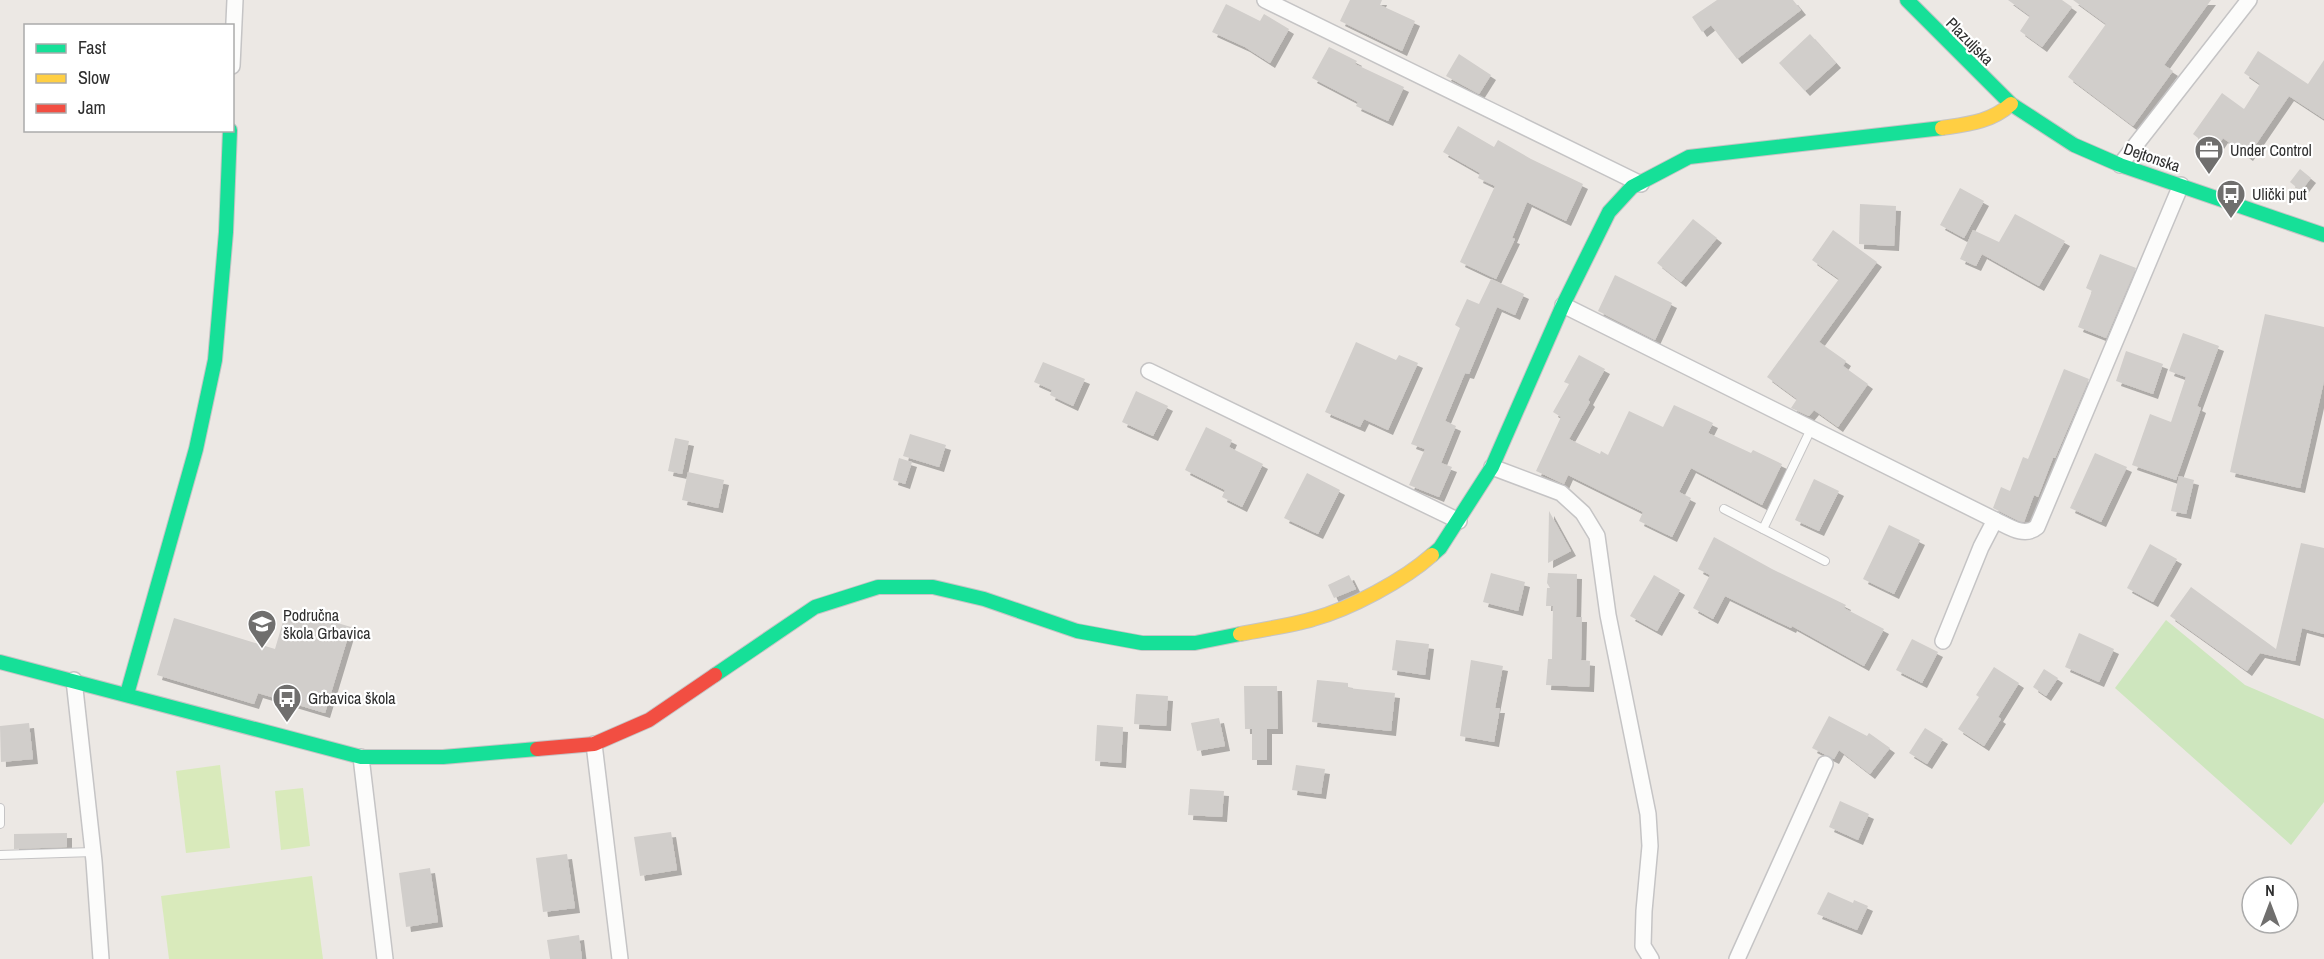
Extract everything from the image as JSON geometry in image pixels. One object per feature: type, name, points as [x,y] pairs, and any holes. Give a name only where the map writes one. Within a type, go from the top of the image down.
[{"type":"street","points":[[234,24],[235,0]]},
{"type":"street","points":[[1265,0],[1641,184]]},
{"type":"street","name":"Plazuljska","points":[[1906,0],[2011,104]]},
{"type":"street","points":[[2120,165],[2249,0]]},
{"type":"street","points":[[0,662],[361,757],[443,758],[594,744],[649,720],[815,607],[878,587],[933,587],[984,599],[1077,631],[1142,643],[1195,643],[1315,619],[1365,598],[1413,572],[1440,548],[1492,467],[1563,305],[1608,212],[1632,187],[1689,157],[1896,135],[1977,123],[1999,115],[2011,104]]},
{"type":"street","name":"Dejtonska","points":[[2011,104],[2074,145],[2120,165],[2324,235]]},
{"type":"street","points":[[127,694],[194,459],[215,360],[226,232],[230,132]]},
{"type":"street","points":[[1563,305],[1995,520],[2023,532],[2031,532],[2037,527],[2181,185]]},
{"type":"street","points":[[1149,370],[1459,520]]},
{"type":"street","points":[[1492,467],[1561,493],[1583,513],[1597,536],[1608,615],[1648,814],[1650,846],[1643,946],[1651,959]]},
{"type":"street","points":[[1942,641],[1981,547],[1995,520]]},
{"type":"street","points":[[74,680],[93,852],[101,959]]},
{"type":"street","points":[[594,744],[620,959]]},
{"type":"street","points":[[361,757],[385,959]]},
{"type":"street","points":[[1737,959],[1825,764]]},
{"type":"lane","points":[[1763,529],[1811,429]]},
{"type":"lane","points":[[1724,509],[1825,561]]},
{"type":"lane","points":[[0,808],[0,824]]},
{"type":"lane","points":[[0,855],[93,852]]},
{"type":"green space","points":[[2166,620],[2245,685],[2324,719],[2324,802],[2291,845],[2115,688]]},
{"type":"green space","points":[[220,765],[230,848],[186,853],[176,771]]},
{"type":"green space","points":[[303,788],[310,846],[281,850],[275,791]]},
{"type":"green space","points":[[312,876],[323,959],[169,959],[161,896]]},
{"type":"building","points":[[1350,0],[1382,0],[1380,5],[1415,21],[1402,51],[1340,21]]},
{"type":"building","points":[[1717,0],[1793,0],[1801,10],[1737,59],[1711,25],[1702,32],[1692,17]]},
{"type":"building","points":[[2008,0],[2062,0],[2072,7],[2042,47],[2020,31],[2030,16]]},
{"type":"building","points":[[2073,0],[2211,0],[2164,65],[2173,71],[2133,126],[2068,77],[2106,24]]},
{"type":"building","points":[[1226,4],[1260,21],[1264,14],[1289,29],[1270,63],[1245,47],[1212,32]]},
{"type":"building","points":[[1810,34],[1836,63],[1805,91],[1779,63]]},
{"type":"building","points":[[1329,47],[1357,61],[1355,64],[1404,87],[1388,121],[1356,106],[1358,102],[1312,78]]},
{"type":"building","points":[[2258,51],[2308,84],[2324,60],[2324,119],[2289,96],[2248,156],[2223,138],[2219,144],[2208,136],[2203,142],[2193,134],[2222,93],[2244,109],[2260,84],[2244,73]]},
{"type":"building","points":[[1459,54],[1491,75],[1479,94],[1446,76]]},
{"type":"building","points":[[1458,126],[1494,147],[1498,140],[1583,184],[1566,221],[1527,202],[1512,238],[1515,239],[1496,279],[1460,262],[1495,186],[1478,178],[1480,173],[1443,152]]},
{"type":"building","points":[[2300,169],[2311,178],[2301,191],[2290,182]]},
{"type":"building","points":[[1960,188],[1984,201],[1964,238],[1940,225]]},
{"type":"building","points":[[1860,204],[1896,206],[1894,246],[1859,244]]},
{"type":"building","points":[[2015,214],[2065,241],[2039,286],[1982,254],[1976,266],[1960,259],[1973,230],[1999,242]]},
{"type":"building","points":[[1693,219],[1717,238],[1681,282],[1657,263]]},
{"type":"building","points":[[1833,230],[1877,262],[1819,342],[1846,361],[1843,366],[1868,384],[1838,427],[1814,410],[1809,416],[1791,408],[1797,399],[1767,377],[1839,279],[1812,260]]},
{"type":"building","points":[[2100,254],[2136,268],[2106,338],[2078,327],[2092,291],[2086,288]]},
{"type":"building","points":[[1615,275],[1672,303],[1655,340],[1598,311]]},
{"type":"building","points":[[1491,279],[1524,294],[1515,315],[1497,307],[1469,374],[1465,373],[1445,421],[1456,426],[1441,463],[1452,467],[1439,497],[1409,485],[1425,449],[1411,444],[1460,328],[1455,325],[1467,299],[1479,304]]},
{"type":"building","points":[[2265,314],[2324,327],[2324,381],[2300,488],[2230,472]]},
{"type":"building","points":[[2183,333],[2219,346],[2197,406],[2201,408],[2176,480],[2132,465],[2150,414],[2171,422],[2186,377],[2169,371]]},
{"type":"building","points":[[1356,342],[1396,360],[1399,355],[1418,363],[1388,430],[1364,419],[1360,427],[1325,412]]},
{"type":"building","points":[[2126,351],[2163,364],[2153,394],[2116,381]]},
{"type":"building","points":[[1579,355],[1605,369],[1569,439],[1600,454],[1601,451],[1608,455],[1629,411],[1663,427],[1674,405],[1713,423],[1708,433],[1751,453],[1753,450],[1782,464],[1762,505],[1691,468],[1679,492],[1691,498],[1672,537],[1639,521],[1643,512],[1568,475],[1564,484],[1536,471],[1561,417],[1553,412],[1569,384],[1564,382]]},
{"type":"building","points":[[1043,362],[1085,379],[1073,406],[1050,395],[1052,390],[1034,382]]},
{"type":"building","points":[[2064,369],[2089,379],[2038,497],[2034,495],[2024,522],[2019,521],[1993,508],[2001,487],[2010,491],[2023,457],[2028,459]]},
{"type":"building","points":[[1136,391],[1168,406],[1153,436],[1122,422]]},
{"type":"building","points":[[1206,427],[1232,440],[1229,447],[1263,464],[1242,507],[1222,497],[1225,490],[1185,470]]},
{"type":"building","points":[[910,434],[946,445],[939,467],[903,456]]},
{"type":"building","points":[[675,438],[689,441],[682,474],[668,471]]},
{"type":"building","points":[[2095,453],[2127,467],[2101,522],[2070,508]]},
{"type":"building","points":[[899,458],[912,462],[905,484],[893,480]]},
{"type":"building","points":[[688,472],[724,480],[718,508],[682,500]]},
{"type":"building","points":[[1307,473],[1340,490],[1318,534],[1284,518]]},
{"type":"building","points":[[2179,476],[2194,480],[2186,514],[2171,511]]},
{"type":"building","points":[[1814,479],[1839,491],[1819,531],[1795,520]]},
{"type":"building","points":[[1549,511],[1571,551],[1548,563]]},
{"type":"building","points":[[1889,525],[1920,540],[1894,594],[1863,579]]},
{"type":"building","points":[[1714,537],[1772,569],[1846,605],[1844,608],[1884,629],[1864,666],[1792,626],[1791,628],[1725,596],[1713,619],[1693,608],[1710,575],[1698,569]]},
{"type":"building","points":[[2301,543],[2324,548],[2324,634],[2302,628],[2295,661],[2260,653],[2247,671],[2170,616],[2191,587],[2276,649]]},
{"type":"building","points":[[2150,544],[2177,559],[2153,602],[2127,588]]},
{"type":"building","points":[[1491,573],[1525,582],[1518,611],[1483,602]]},
{"type":"building","points":[[1548,573],[1577,574],[1576,617],[1582,617],[1581,660],[1590,661],[1589,687],[1546,685],[1548,659],[1552,659],[1553,606],[1546,606],[1547,588],[1550,588],[1547,583]]},
{"type":"building","points":[[1349,575],[1356,589],[1334,598],[1328,585]]},
{"type":"building","points":[[1654,575],[1680,590],[1657,631],[1630,616]]},
{"type":"building","points":[[287,608],[351,627],[325,713],[258,693],[254,704],[157,675],[174,618],[275,649]]},
{"type":"building","points":[[2079,633],[2114,649],[2099,682],[2065,667]]},
{"type":"building","points":[[1912,639],[1938,652],[1922,683],[1896,670]]},
{"type":"building","points":[[1396,640],[1429,644],[1425,675],[1392,670]]},
{"type":"building","points":[[1471,660],[1503,666],[1495,708],[1500,708],[1494,742],[1460,736]]},
{"type":"building","points":[[1994,667],[2019,683],[1998,717],[2001,719],[1984,746],[1958,729],[1979,697],[1976,695]]},
{"type":"building","points":[[2044,669],[2058,678],[2046,696],[2033,687]]},
{"type":"building","points":[[1317,680],[1348,683],[1348,688],[1395,693],[1391,731],[1312,722]]},
{"type":"building","points":[[1244,686],[1277,686],[1278,729],[1267,729],[1267,760],[1252,760],[1252,729],[1245,729]]},
{"type":"building","points":[[1136,694],[1168,696],[1166,726],[1134,724]]},
{"type":"building","points":[[1829,716],[1867,736],[1869,733],[1890,748],[1870,774],[1839,750],[1834,759],[1812,748]]},
{"type":"building","points":[[1219,718],[1225,746],[1197,751],[1191,723]]},
{"type":"building","points":[[29,723],[33,759],[1,762],[0,726]]},
{"type":"building","points":[[1097,725],[1123,727],[1121,763],[1095,761]]},
{"type":"building","points":[[1925,728],[1943,739],[1927,764],[1909,753]]},
{"type":"building","points":[[1296,765],[1325,769],[1321,794],[1292,790]]},
{"type":"building","points":[[1190,789],[1224,791],[1222,817],[1188,815]]},
{"type":"building","points":[[1840,801],[1869,814],[1858,840],[1829,827]]},
{"type":"building","points":[[671,832],[677,870],[640,876],[634,837]]},
{"type":"building","points":[[67,833],[67,847],[14,849],[14,834]]},
{"type":"building","points":[[567,854],[575,908],[543,912],[536,858]]},
{"type":"building","points":[[430,868],[438,922],[406,927],[399,873]]},
{"type":"building","points":[[1828,892],[1853,903],[1854,900],[1868,906],[1857,930],[1817,914]]},
{"type":"building","points":[[579,935],[582,959],[550,959],[547,940]]},
{"type":"traffic: fast","points":[[1907,0],[2011,104],[2074,145],[2120,165],[2324,235]]},
{"type":"traffic: fast","points":[[1432,555],[1440,548],[1492,467],[1563,305],[1609,212],[1632,187],[1689,157],[1942,128]]},
{"type":"traffic: fast","points":[[127,694],[196,449],[215,360],[226,232],[230,132]]},
{"type":"traffic: fast","points":[[715,675],[815,607],[878,587],[933,587],[984,599],[1077,631],[1142,643],[1195,643],[1240,634]]},
{"type":"traffic: fast","points":[[0,662],[361,757],[443,757],[537,749]]},
{"type":"traffic: slow","points":[[1942,128],[1987,118],[2011,104]]},
{"type":"traffic: slow","points":[[1240,634],[1286,626],[1343,608],[1392,584],[1432,555]]},
{"type":"traffic: jam","points":[[537,749],[594,744],[649,720],[715,675]]},
{"type":"place","name":"Under Control","points":[[2209,176]]},
{"type":"place","name":"Ulički put","points":[[2231,220]]},
{"type":"place","name":"Područna škola Grbavica","points":[[262,650]]},
{"type":"place","name":"Grbavica škola","points":[[287,724]]}]
